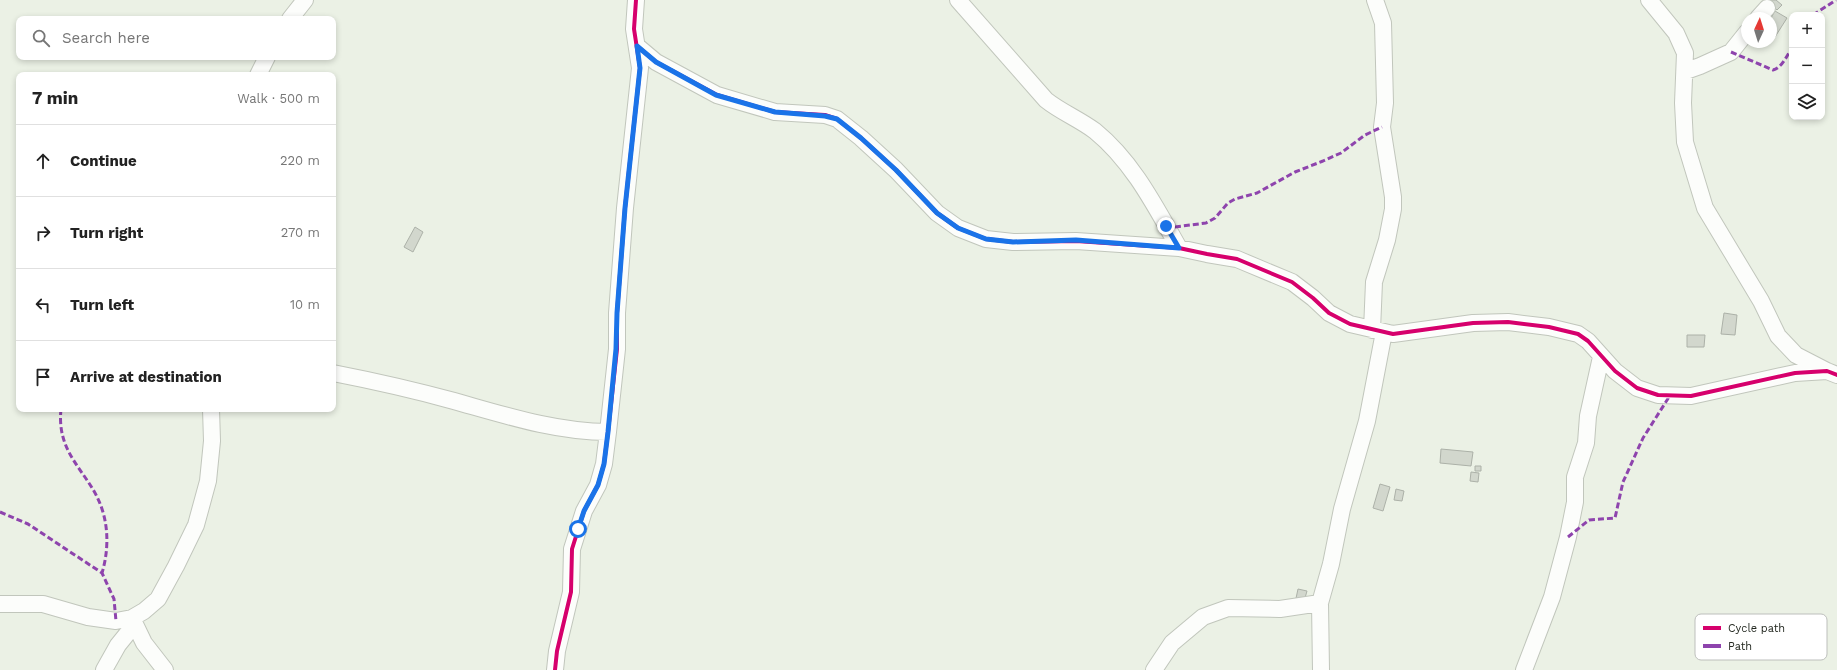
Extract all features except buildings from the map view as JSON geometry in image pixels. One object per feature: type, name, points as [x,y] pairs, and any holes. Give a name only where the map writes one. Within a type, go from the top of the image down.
[{"type":"street","points":[[292,16],[305,0]]},
{"type":"street","points":[[555,670],[557,651],[571,592],[572,549],[584,511],[598,485],[604,464],[608,432],[616,349],[624,216],[640,68],[631,0]]},
{"type":"street","points":[[958,0],[1046,100],[1058,110],[1077,119],[1110,145],[1137,176],[1179,248]]},
{"type":"street","points":[[1321,670],[1320,603],[1331,564],[1342,509],[1367,421],[1378,331],[1374,282],[1387,240],[1393,209],[1393,197],[1382,127],[1384,103],[1383,23],[1375,0]]},
{"type":"street","points":[[1648,0],[1676,32],[1686,53],[1684,103],[1685,142],[1706,208],[1761,301],[1778,336],[1796,355],[1832,373]]},
{"type":"street","points":[[1686,71],[1730,52],[1741,39]]},
{"type":"street","points":[[637,46],[656,62],[716,95],[775,112],[825,116],[837,119],[861,138],[896,170],[937,213],[958,228],[986,239],[1013,242],[1076,240],[1179,248],[1237,259],[1267,270],[1292,282],[1313,298],[1329,313],[1350,324],[1393,334],[1473,323],[1508,322],[1548,327],[1578,334],[1588,341],[1614,371],[1637,388],[1658,396],[1691,396],[1795,373],[1832,373]]},
{"type":"street","points":[[260,72],[266,60]]},
{"type":"street","points":[[1524,670],[1552,597],[1568,537],[1574,502],[1575,477],[1586,443],[1588,416],[1601,356]]},
{"type":"street","points":[[336,374],[445,399],[520,420],[583,431],[608,432]]},
{"type":"street","points":[[104,670],[133,621],[158,599],[196,525],[208,481],[212,441],[211,412]]},
{"type":"street","points":[[1154,670],[1172,643],[1203,617],[1228,608],[1280,609],[1320,603]]},
{"type":"street","points":[[0,604],[43,604],[88,617],[116,621],[133,621]]},
{"type":"street","points":[[133,621],[144,643],[165,670]]},
{"type":"marked path","points":[[1818,12],[1836,0]]},
{"type":"marked path","points":[[1731,52],[1773,70],[1782,64],[1789,53]]},
{"type":"marked path","points":[[1166,226],[1175,227],[1206,223],[1215,218],[1228,203],[1235,199],[1257,193],[1295,172],[1341,153],[1365,135],[1382,127]]},
{"type":"marked path","points":[[1568,537],[1589,520],[1615,518],[1623,482],[1643,438],[1669,397]]},
{"type":"marked path","points":[[61,412],[61,425],[69,452],[97,496],[102,509],[107,533],[106,558],[102,573]]},
{"type":"marked path","points":[[0,512],[28,524],[102,573],[114,599],[116,621]]},
{"type":"cycle path","points":[[555,670],[557,651],[571,592],[572,549],[584,511],[598,485],[604,464],[608,432],[617,349],[617,313],[625,208],[640,68],[634,29],[636,0]]},
{"type":"cycle path","points":[[637,46],[656,62],[717,95],[775,112],[825,115],[837,119],[861,138],[896,170],[937,213],[958,228],[986,239],[1013,242],[1076,241],[1179,248],[1237,259],[1292,282],[1313,298],[1329,313],[1350,324],[1393,334],[1473,323],[1508,322],[1549,327],[1578,334],[1588,341],[1615,371],[1637,388],[1658,395],[1691,396],[1795,373],[1827,371],[1837,375]]},
{"type":"route","points":[[578,529],[584,511],[598,485],[604,464],[608,432],[616,349],[620,270],[630,151],[636,115],[640,68],[637,46],[656,62],[716,95],[742,104],[775,112],[825,116],[837,119],[861,138],[896,170],[937,213],[958,228],[986,239],[1013,242],[1076,240],[1179,248],[1166,226]]}]
